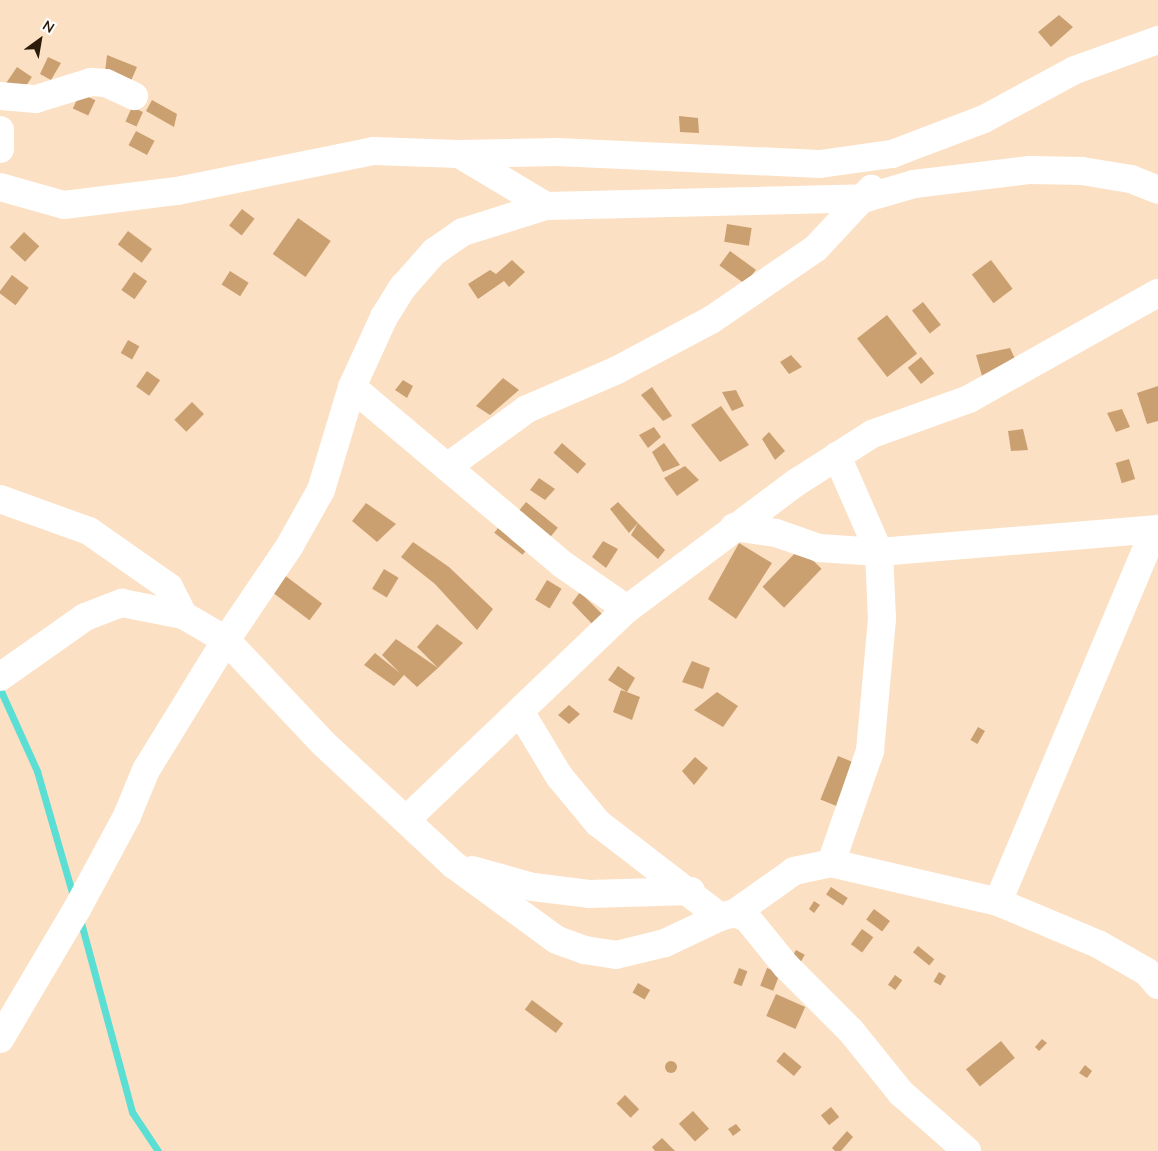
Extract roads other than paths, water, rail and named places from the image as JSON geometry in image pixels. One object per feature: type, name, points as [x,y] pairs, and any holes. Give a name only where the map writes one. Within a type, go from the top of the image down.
[{"type":"street","points":[[0,187],[64,205],[177,191],[373,151],[460,154],[557,152],[820,164],[892,154],[984,119],[1075,70],[1158,40]]},
{"type":"street","points":[[0,96],[36,99],[91,82],[106,83],[134,96]]},
{"type":"street","points":[[0,130],[0,150]]},
{"type":"street","points":[[460,154],[546,206]]},
{"type":"street","points":[[447,467],[527,409],[617,370],[711,320],[816,248],[866,198],[892,154]]},
{"type":"street","points":[[0,1039],[77,909],[127,816],[146,770],[226,640],[289,548],[321,490],[352,386],[384,317],[403,286],[434,252],[463,232],[546,206],[866,198],[914,184],[1030,170],[1082,171],[1131,179],[1158,190]]},
{"type":"street","points":[[408,818],[521,714],[627,609],[734,527],[872,434],[969,399],[1158,293]]},
{"type":"street","points":[[352,386],[562,564],[627,609]]},
{"type":"street","points":[[831,863],[870,751],[882,619],[879,552],[837,456]]},
{"type":"street","points":[[0,499],[89,531],[169,587],[183,615]]},
{"type":"street","points":[[734,527],[776,533],[819,548],[879,552],[1156,530],[998,902]]},
{"type":"street","points":[[0,677],[84,617],[122,603],[183,615],[226,640],[323,743],[408,818],[454,865],[557,940],[584,950],[616,954],[665,943],[727,915],[794,871],[831,863],[998,902],[1098,944],[1147,972],[1158,985]]},
{"type":"street","points":[[521,714],[559,776],[598,823],[644,861],[727,915],[759,929],[786,966],[851,1031],[913,1105],[967,1151]]},
{"type":"street","points":[[454,865],[533,887],[589,894],[691,891]]},
{"type":"waterway","points":[[0,689],[37,771],[74,899]]},
{"type":"waterway","points":[[80,919],[132,1112],[158,1151]]}]
